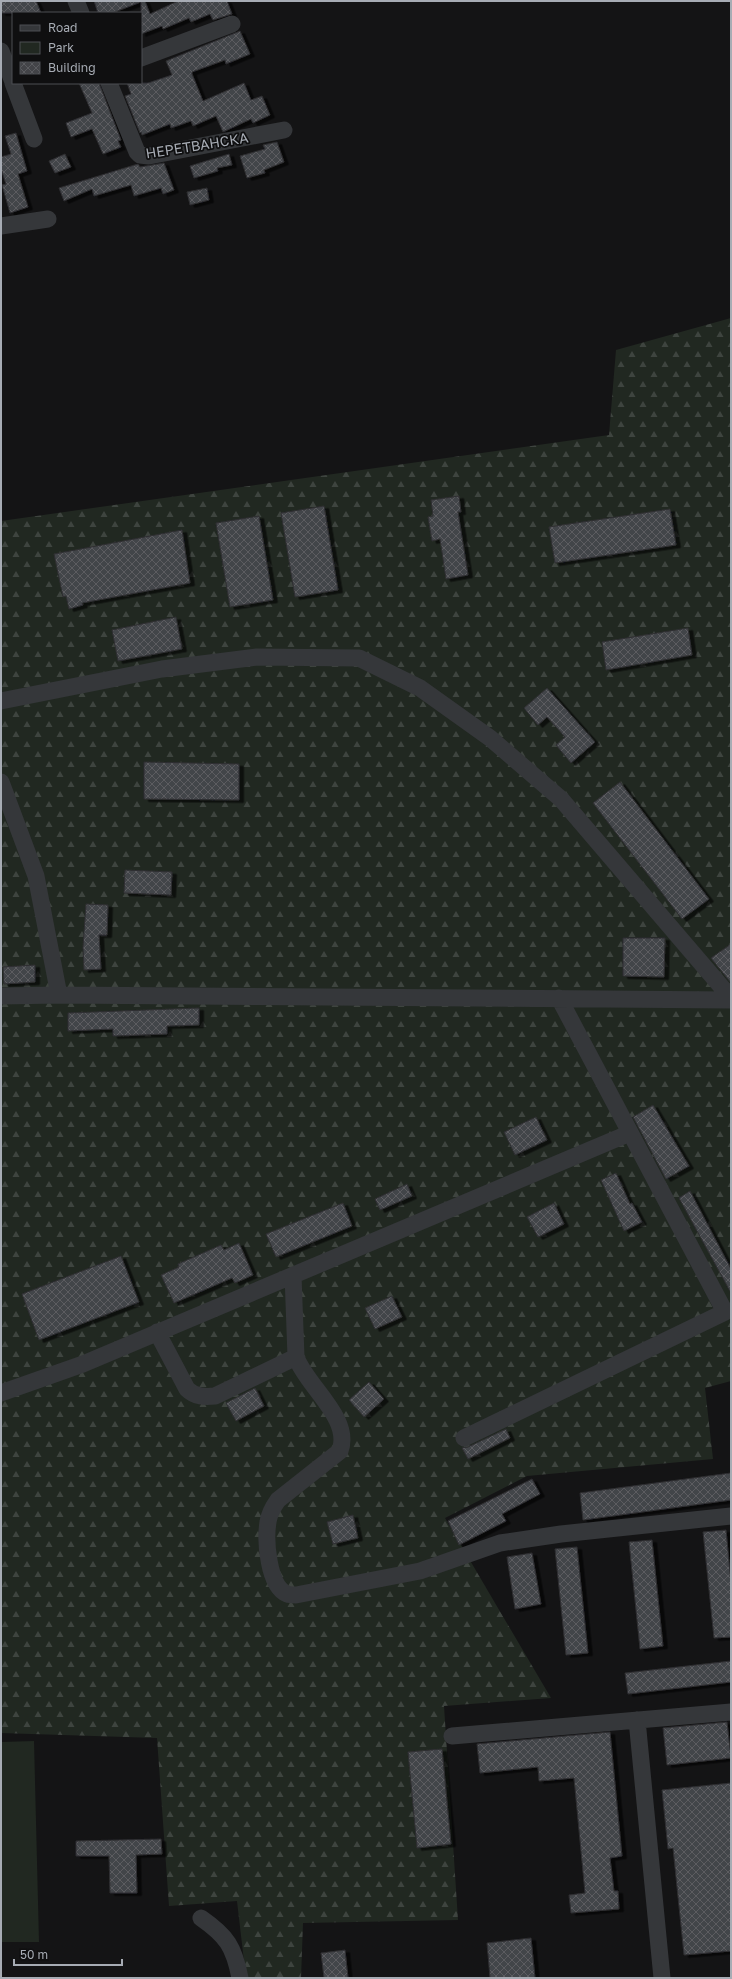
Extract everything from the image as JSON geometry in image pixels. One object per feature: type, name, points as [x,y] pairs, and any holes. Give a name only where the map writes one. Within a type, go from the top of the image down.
[{"type":"street","points":[[76,1],[81,12]]},
{"type":"street","points":[[142,58],[232,24]]},
{"type":"street","points":[[1,51],[12,80]]},
{"type":"street","points":[[13,84],[34,139]]},
{"type":"street","name":"НЕРЕТВАНСКА","points":[[109,84],[137,152],[140,155],[149,156],[284,130]]},
{"type":"street","points":[[1,226],[48,219]]},
{"type":"street","points":[[1,701],[162,669],[257,657],[359,658],[420,688],[490,738],[561,799],[731,999]]},
{"type":"street","points":[[1,782],[36,876],[58,995]]},
{"type":"street","points":[[1,996],[58,995],[731,999]]},
{"type":"street","points":[[464,1438],[728,1313],[630,1133],[559,998]]},
{"type":"street","points":[[1,1393],[83,1364],[630,1133]]},
{"type":"street","points":[[293,1275],[296,1357],[300,1369],[336,1418],[342,1430],[342,1443],[340,1451],[278,1500],[272,1508],[268,1522],[268,1552],[273,1576],[280,1589],[287,1594],[296,1595],[420,1571],[500,1543],[560,1534],[731,1516]]},
{"type":"street","points":[[157,1332],[187,1389],[192,1394],[206,1397],[215,1396],[296,1357]]},
{"type":"street","points":[[452,1736],[731,1712]]},
{"type":"street","points":[[637,1720],[662,1978]]},
{"type":"street","points":[[201,1918],[222,1934],[232,1949],[240,1978]]},
{"type":"green space","points":[[731,318],[731,1381],[705,1388],[713,1459],[527,1476],[445,1518],[551,1698],[444,1706],[458,1920],[303,1923],[301,1978],[246,1978],[237,1901],[169,1906],[157,1738],[1,1733],[1,521],[609,435],[616,350]]},
{"type":"green space","points":[[34,1741],[39,1942],[1,1942],[1,1742]]},
{"type":"building","points":[[1,1],[36,1],[41,12],[12,12],[1,13]]},
{"type":"building","points":[[94,1],[141,1],[115,12],[98,12]]},
{"type":"building","points":[[141,1],[145,1],[150,14],[178,1],[227,1],[232,14],[213,20],[210,14],[191,22],[189,18],[163,29],[162,26],[142,34]]},
{"type":"building","points":[[240,31],[250,54],[226,64],[225,60],[192,72],[192,74],[203,101],[244,83],[251,100],[262,96],[270,115],[253,123],[251,119],[223,132],[216,116],[193,126],[191,121],[171,128],[170,124],[142,135],[125,96],[131,94],[127,84],[148,83],[172,75],[166,61]]},
{"type":"building","points":[[79,84],[99,84],[121,140],[118,141],[121,147],[103,154],[92,129],[71,137],[66,123],[92,113]]},
{"type":"building","points":[[16,133],[27,171],[18,174],[28,207],[10,213],[2,185],[6,184],[1,169],[1,157],[11,154],[5,136]]},
{"type":"building","points":[[277,142],[284,162],[264,170],[265,173],[247,178],[240,156],[265,149],[263,145]]},
{"type":"building","points":[[65,154],[71,167],[55,173],[49,161]]},
{"type":"building","points":[[229,154],[232,165],[217,168],[218,171],[194,178],[190,166]]},
{"type":"building","points":[[164,163],[174,190],[163,194],[161,188],[134,196],[131,185],[94,196],[92,189],[64,201],[59,188],[138,164],[140,167]]},
{"type":"building","points":[[207,188],[209,200],[190,205],[187,192]]},
{"type":"building","points":[[459,496],[461,512],[458,512],[468,575],[446,579],[440,539],[432,541],[428,517],[433,516],[431,500]]},
{"type":"building","points":[[324,506],[338,590],[295,597],[281,513]]},
{"type":"building","points":[[670,509],[676,545],[555,563],[549,527]]},
{"type":"building","points":[[259,516],[273,600],[230,607],[216,523]]},
{"type":"building","points":[[182,530],[190,583],[82,603],[83,605],[69,609],[66,596],[63,597],[54,554]]},
{"type":"building","points":[[176,617],[182,649],[118,661],[112,630]]},
{"type":"building","points":[[688,628],[692,655],[606,670],[602,642]]},
{"type":"building","points":[[547,688],[595,742],[571,763],[556,745],[565,737],[547,717],[538,725],[524,708]]},
{"type":"building","points":[[144,762],[239,764],[239,800],[144,799]]},
{"type":"building","points":[[620,782],[709,899],[682,919],[593,803]]},
{"type":"building","points":[[125,870],[172,872],[171,895],[124,893]]},
{"type":"building","points":[[86,904],[108,905],[107,935],[99,935],[101,969],[84,970],[83,947]]},
{"type":"building","points":[[623,938],[665,938],[664,977],[623,976]]},
{"type":"building","points":[[731,944],[731,983],[711,958]]},
{"type":"building","points":[[35,965],[35,982],[4,984],[3,967]]},
{"type":"building","points":[[199,1008],[199,1025],[167,1026],[167,1034],[113,1036],[113,1029],[68,1031],[68,1013]]},
{"type":"building","points":[[653,1105],[689,1166],[666,1179],[633,1117]]},
{"type":"building","points":[[536,1117],[547,1140],[515,1155],[504,1132]]},
{"type":"building","points":[[616,1173],[630,1204],[632,1203],[642,1222],[624,1231],[601,1180]]},
{"type":"building","points":[[407,1184],[412,1196],[380,1210],[375,1199]]},
{"type":"building","points":[[690,1191],[731,1269],[731,1293],[679,1198]]},
{"type":"building","points":[[343,1203],[352,1226],[276,1257],[266,1234]]},
{"type":"building","points":[[554,1203],[564,1224],[538,1237],[527,1217]]},
{"type":"building","points":[[239,1243],[253,1275],[235,1283],[232,1278],[174,1303],[161,1275],[179,1267],[178,1264],[221,1245],[224,1250]]},
{"type":"building","points":[[121,1256],[139,1302],[39,1340],[22,1294]]},
{"type":"building","points":[[392,1296],[402,1317],[375,1329],[365,1308]]},
{"type":"building","points":[[369,1382],[384,1399],[364,1417],[349,1400]]},
{"type":"building","points":[[255,1388],[264,1406],[236,1421],[226,1403]]},
{"type":"building","points":[[506,1429],[510,1438],[468,1459],[462,1448],[468,1447]]},
{"type":"building","points":[[731,1473],[731,1500],[583,1520],[580,1493]]},
{"type":"building","points":[[532,1479],[540,1494],[502,1514],[506,1521],[459,1545],[448,1521]]},
{"type":"building","points":[[353,1515],[358,1538],[333,1544],[327,1522]]},
{"type":"building","points":[[726,1530],[731,1583],[731,1637],[714,1638],[703,1532]]},
{"type":"building","points":[[652,1540],[663,1646],[640,1649],[629,1542]]},
{"type":"building","points":[[577,1547],[588,1653],[566,1655],[555,1549]]},
{"type":"building","points":[[532,1553],[541,1604],[515,1609],[507,1557]]},
{"type":"building","points":[[731,1661],[731,1682],[628,1694],[625,1673]]},
{"type":"building","points":[[727,1722],[731,1758],[667,1765],[663,1728]]},
{"type":"building","points":[[610,1732],[622,1856],[610,1858],[614,1891],[618,1891],[619,1909],[571,1913],[569,1895],[585,1893],[574,1778],[539,1781],[538,1767],[480,1773],[477,1744]]},
{"type":"building","points":[[442,1749],[451,1844],[417,1848],[408,1752]]},
{"type":"building","points":[[731,1783],[731,1951],[684,1955],[673,1848],[668,1849],[662,1790]]},
{"type":"building","points":[[161,1839],[162,1854],[136,1855],[137,1893],[110,1893],[109,1856],[76,1856],[76,1841]]},
{"type":"building","points":[[531,1938],[535,1978],[490,1978],[487,1943]]},
{"type":"building","points":[[345,1950],[348,1978],[324,1978],[321,1953]]}]
